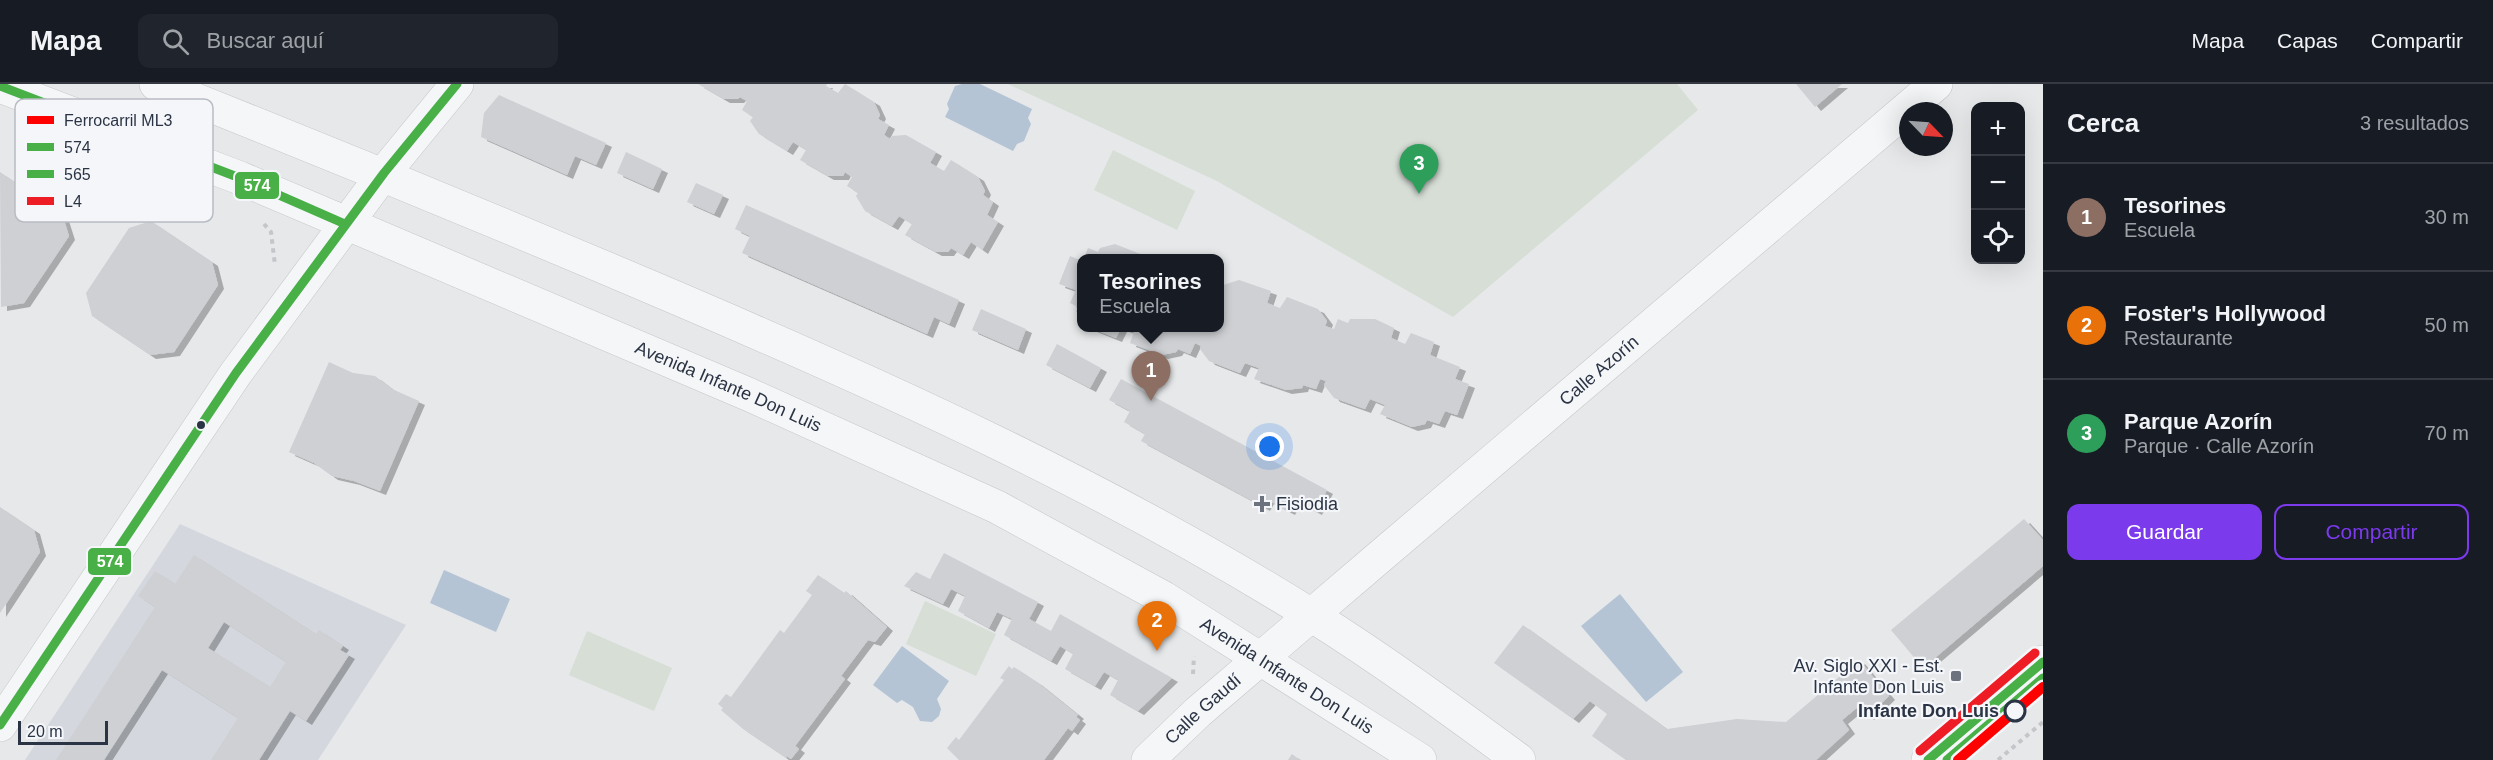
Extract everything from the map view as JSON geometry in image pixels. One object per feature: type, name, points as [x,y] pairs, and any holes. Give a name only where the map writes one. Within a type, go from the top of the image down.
[{"type":"street","points":[[156,84],[194,99]]},
{"type":"street","points":[[0,725],[236,373],[384,173],[457,84]]},
{"type":"street","name":"Calle Azorín","points":[[1262,660],[1311,615],[1936,84]]},
{"type":"street","name":"Avenida Infante Don Luis","points":[[0,86],[34,99]]},
{"type":"street","points":[[213,106],[384,173],[772,338],[1024,455],[1163,529],[1311,615],[1441,703],[1519,760]]},
{"type":"street","name":"Avenida Infante Don Luis","points":[[213,168],[750,395],[997,507],[1164,598],[1420,760]]},
{"type":"street","name":"Calle Gaudí","points":[[1148,760],[1198,712],[1262,660]]},
{"type":"street","points":[[1928,760],[2043,662]]},
{"type":"path","points":[[1998,760],[2043,722]]},
{"type":"shaded area","points":[[1008,84],[1677,84],[1698,110],[1453,317],[1217,181]]},
{"type":"shaded area","points":[[1113,150],[1195,191],[1177,230],[1094,190]]},
{"type":"shaded area","points":[[180,524],[406,625],[318,760],[25,760]]},
{"type":"shaded area","points":[[925,601],[996,634],[976,676],[906,644]]},
{"type":"shaded area","points":[[587,631],[672,668],[654,711],[569,675]]},
{"type":"water","points":[[980,84],[1032,109],[1028,118],[1031,124],[1024,141],[1017,144],[1013,151],[945,117],[949,109],[947,104],[955,86]]},
{"type":"water","points":[[444,570],[510,599],[496,632],[430,603]]},
{"type":"water","points":[[1620,594],[1683,672],[1646,702],[1581,626]]},
{"type":"water","points":[[902,646],[949,681],[937,699],[941,709],[939,716],[932,722],[920,721],[913,707],[902,700],[897,703],[873,685]]},
{"type":"building","points":[[698,84],[827,84],[826,86],[838,93],[845,84],[874,102],[880,115],[878,119],[889,125],[884,135],[890,139],[892,136],[906,135],[936,152],[930,163],[944,171],[951,160],[978,177],[985,191],[983,195],[993,202],[987,215],[998,222],[982,250],[971,242],[963,255],[951,248],[948,252],[936,252],[905,235],[912,224],[899,216],[892,226],[865,211],[856,196],[858,193],[847,186],[852,177],[845,172],[843,176],[828,176],[800,160],[806,150],[793,142],[787,151],[759,134],[750,121],[753,117],[742,110],[747,101],[740,97],[724,99]]},
{"type":"building","points":[[1796,84],[1842,84],[1815,107]]},
{"type":"building","points":[[499,95],[606,143],[596,165],[575,156],[567,175],[481,137],[484,113]]},
{"type":"building","points":[[626,152],[662,169],[653,189],[617,173]]},
{"type":"building","points":[[0,172],[15,182],[15,222],[65,222],[69,236],[24,303],[1,307]]},
{"type":"building","points":[[696,183],[723,195],[714,214],[687,202]]},
{"type":"building","points":[[746,205],[959,300],[949,324],[934,317],[927,334],[742,253],[750,236],[735,229]]},
{"type":"building","points":[[152,222],[212,262],[218,285],[174,352],[150,355],[92,316],[86,293],[129,228]]},
{"type":"building","points":[[1115,244],[1140,254],[1086,254],[1088,248],[1098,252],[1100,248]]},
{"type":"building","points":[[1070,256],[1077,259],[1077,306],[1070,303],[1076,290],[1059,284]]},
{"type":"building","points":[[1239,280],[1271,291],[1267,303],[1280,308],[1287,297],[1318,309],[1327,321],[1325,326],[1334,329],[1338,319],[1348,323],[1350,319],[1375,319],[1394,328],[1391,338],[1405,344],[1411,333],[1434,342],[1430,355],[1460,367],[1455,379],[1469,384],[1457,415],[1445,411],[1439,424],[1427,420],[1425,424],[1412,427],[1380,414],[1385,405],[1370,399],[1365,409],[1334,398],[1324,385],[1326,381],[1320,379],[1316,389],[1303,385],[1302,388],[1286,390],[1254,379],[1259,368],[1245,363],[1240,373],[1209,361],[1200,349],[1201,346],[1195,343],[1190,354],[1178,349],[1176,352],[1162,355],[1130,343],[1134,332],[1224,332],[1224,285]]},
{"type":"building","points":[[981,309],[1026,329],[1018,350],[972,330]]},
{"type":"building","points":[[1101,332],[1119,332],[1116,338]]},
{"type":"building","points":[[1057,344],[1101,368],[1090,388],[1046,365]]},
{"type":"building","points":[[329,362],[353,373],[375,376],[392,389],[419,401],[380,491],[332,476],[314,463],[289,452]]},
{"type":"building","points":[[1121,379],[1327,490],[1316,511],[1295,500],[1289,511],[1268,500],[1264,507],[1141,441],[1145,434],[1124,422],[1130,411],[1109,400]]},
{"type":"building","points":[[0,507],[34,530],[40,552],[0,613]]},
{"type":"building","points":[[2024,519],[2043,540],[2043,566],[1923,668],[1891,630]]},
{"type":"building","points":[[944,553],[1038,602],[1029,619],[1051,631],[1060,614],[1172,678],[1138,711],[1110,695],[1118,680],[1104,672],[1095,686],[1065,669],[1073,654],[1060,646],[1051,661],[1004,635],[1012,619],[997,612],[989,628],[958,611],[965,596],[951,589],[943,604],[904,586],[916,572],[930,579]]},
{"type":"building","points":[[194,555],[316,634],[319,630],[343,646],[340,650],[349,655],[306,721],[290,711],[259,760],[211,760],[238,718],[162,670],[104,760],[56,760],[155,607],[138,596],[155,571],[175,584]],"holes":[[[224,622],[286,662],[270,687],[208,648]]]},
{"type":"building","points":[[818,575],[844,593],[846,591],[887,627],[875,642],[868,640],[841,676],[845,679],[795,746],[799,749],[791,759],[787,756],[786,758],[743,729],[721,710],[723,708],[718,704],[726,694],[731,697],[780,630],[784,633],[812,595],[806,591]]},
{"type":"building","points":[[1523,625],[1667,729],[1737,719],[1786,722],[1859,660],[1889,696],[1868,716],[1859,706],[1842,720],[1849,730],[1816,760],[1626,760],[1592,736],[1607,714],[1590,701],[1573,719],[1494,663]]},
{"type":"building","points":[[1009,666],[1037,682],[1078,715],[1076,717],[1080,720],[1072,731],[1068,728],[1044,760],[959,760],[947,748],[956,737],[959,740],[1004,680],[1000,678]]},
{"type":"building","points":[[1292,754],[1300,760],[1288,760]]},
{"type":"rail line","name":"ML3","points":[[1958,760],[2043,687]]},
{"type":"transit line","name":"574","points":[[0,725],[236,373],[384,173],[457,84]]},
{"type":"transit line","name":"574","points":[[0,86],[34,99]]},
{"type":"transit line","name":"574","points":[[213,168],[345,224]]},
{"type":"transit line","name":"L4","points":[[1920,751],[2035,653]]},
{"type":"transit line","name":"574","points":[[1928,760],[2043,662]]},
{"type":"transit line","name":"565","points":[[1947,760],[2043,678]]},
{"type":"place","name":"Parque Azorín","points":[[1419,194]]},
{"type":"place","name":"Tesorines","points":[[1151,401]]},
{"type":"place","name":"Fisiodia","points":[[1262,504]]},
{"type":"place","name":"Foster's Hollywood","points":[[1157,651]]},
{"type":"place","name":"Av. Siglo XXI - Est. Infante Don Luis","points":[[1956,676]]},
{"type":"place","name":"Infante Don Luis","points":[[2015,711]]}]
